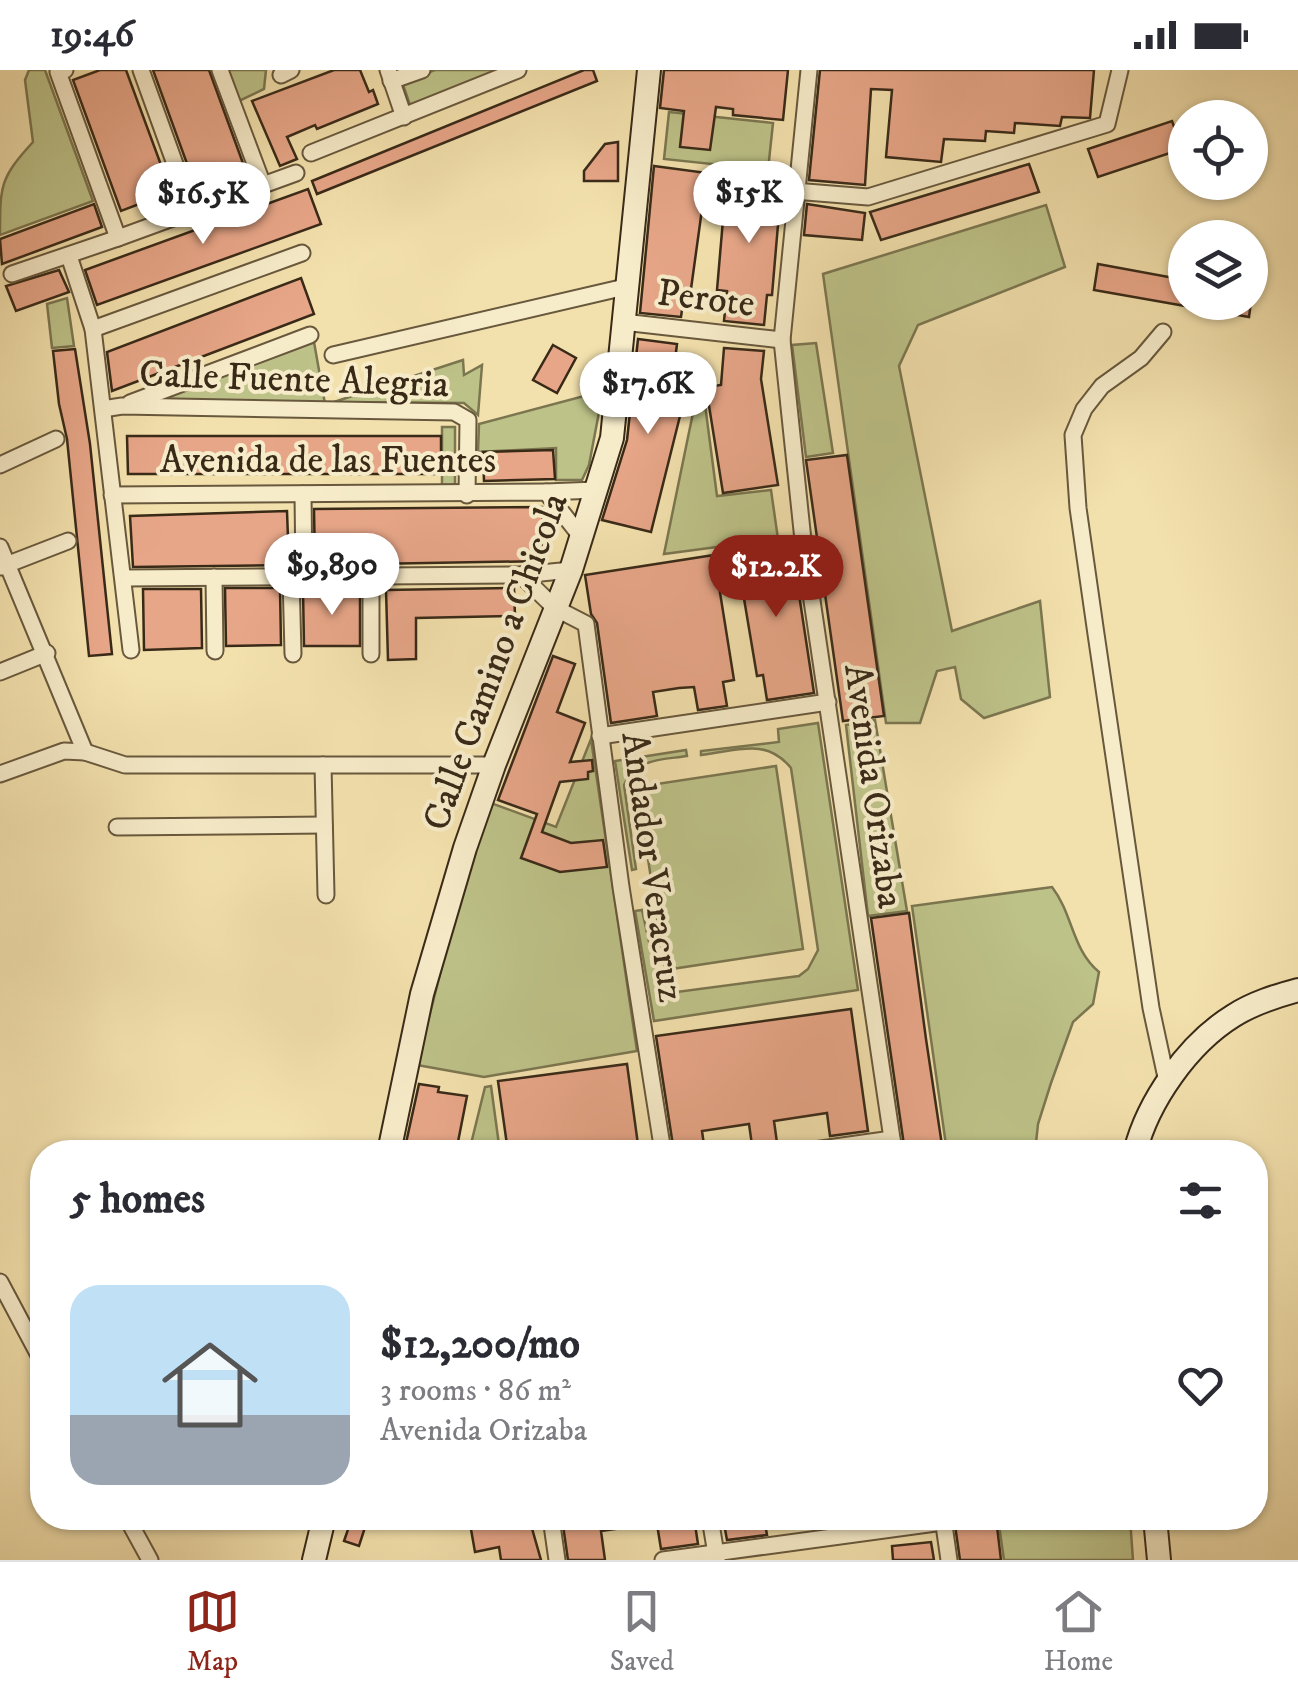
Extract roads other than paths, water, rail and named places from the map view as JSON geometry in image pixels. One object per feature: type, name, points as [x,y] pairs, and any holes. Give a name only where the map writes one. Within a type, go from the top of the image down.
[{"type":"street","points":[[140,70],[192,212]]},
{"type":"street","points":[[220,70],[263,185]]},
{"type":"street","points":[[404,117],[389,76],[422,70]]},
{"type":"street","points":[[311,153],[518,70]]},
{"type":"street","name":"Calle Camino a Chicola","points":[[392,1140],[422,994],[465,848],[571,570],[612,438],[649,70]]},
{"type":"street","name":"Avenida Orizaba","points":[[809,70],[782,340],[796,485],[892,1140]]},
{"type":"street","points":[[794,190],[868,196],[1108,124],[1120,70]]},
{"type":"street","points":[[62,71],[118,238]]},
{"type":"street","points":[[12,274],[296,172]]},
{"type":"street","points":[[93,329],[302,253]]},
{"type":"street","points":[[69,256],[93,329],[131,650]]},
{"type":"street","points":[[332,354],[625,287]]},
{"type":"street","name":"Perote","points":[[623,322],[782,340]]},
{"type":"street","points":[[1164,332],[1141,358],[1102,386],[1084,409],[1073,435],[1078,508],[1152,1008],[1167,1082]]},
{"type":"street","points":[[122,406],[310,335]]},
{"type":"street","name":"Calle Fuente Alegria","points":[[103,409],[122,406],[454,412],[468,420],[466,495]]},
{"type":"street","points":[[0,465],[56,440]]},
{"type":"street","points":[[546,492],[596,490]]},
{"type":"street","name":"Avenida de las Fuentes","points":[[112,495],[546,492],[582,538]]},
{"type":"street","points":[[293,654],[303,494]]},
{"type":"street","points":[[4,566],[68,542]]},
{"type":"street","points":[[0,547],[4,566],[47,654],[85,752]]},
{"type":"street","points":[[124,578],[521,574],[571,570]]},
{"type":"street","points":[[521,574],[556,608]]},
{"type":"street","points":[[372,576],[372,654]]},
{"type":"street","points":[[214,577],[216,651]]},
{"type":"street","name":"Andador Veracruz","points":[[556,608],[586,624],[588,630],[600,736],[661,1140]]},
{"type":"street","points":[[0,672],[47,654]]},
{"type":"street","points":[[600,736],[828,702]]},
{"type":"street","points":[[0,774],[64,751],[85,752],[126,765],[494,765]]},
{"type":"street","points":[[323,765],[326,895]]},
{"type":"street","points":[[118,827],[324,825]]},
{"type":"street","points":[[1140,1140],[1167,1082],[1231,1016],[1298,990]]},
{"type":"street","points":[[0,1282],[30,1338]]},
{"type":"street","points":[[134,1530],[150,1560]]},
{"type":"street","points":[[314,1560],[321,1530]]},
{"type":"street","points":[[553,1530],[557,1560]]},
{"type":"street","points":[[712,1530],[717,1556]]},
{"type":"street","points":[[662,1560],[717,1556],[880,1530]]},
{"type":"street","points":[[944,1530],[949,1560]]},
{"type":"street","points":[[1155,1530],[1158,1560]]}]
